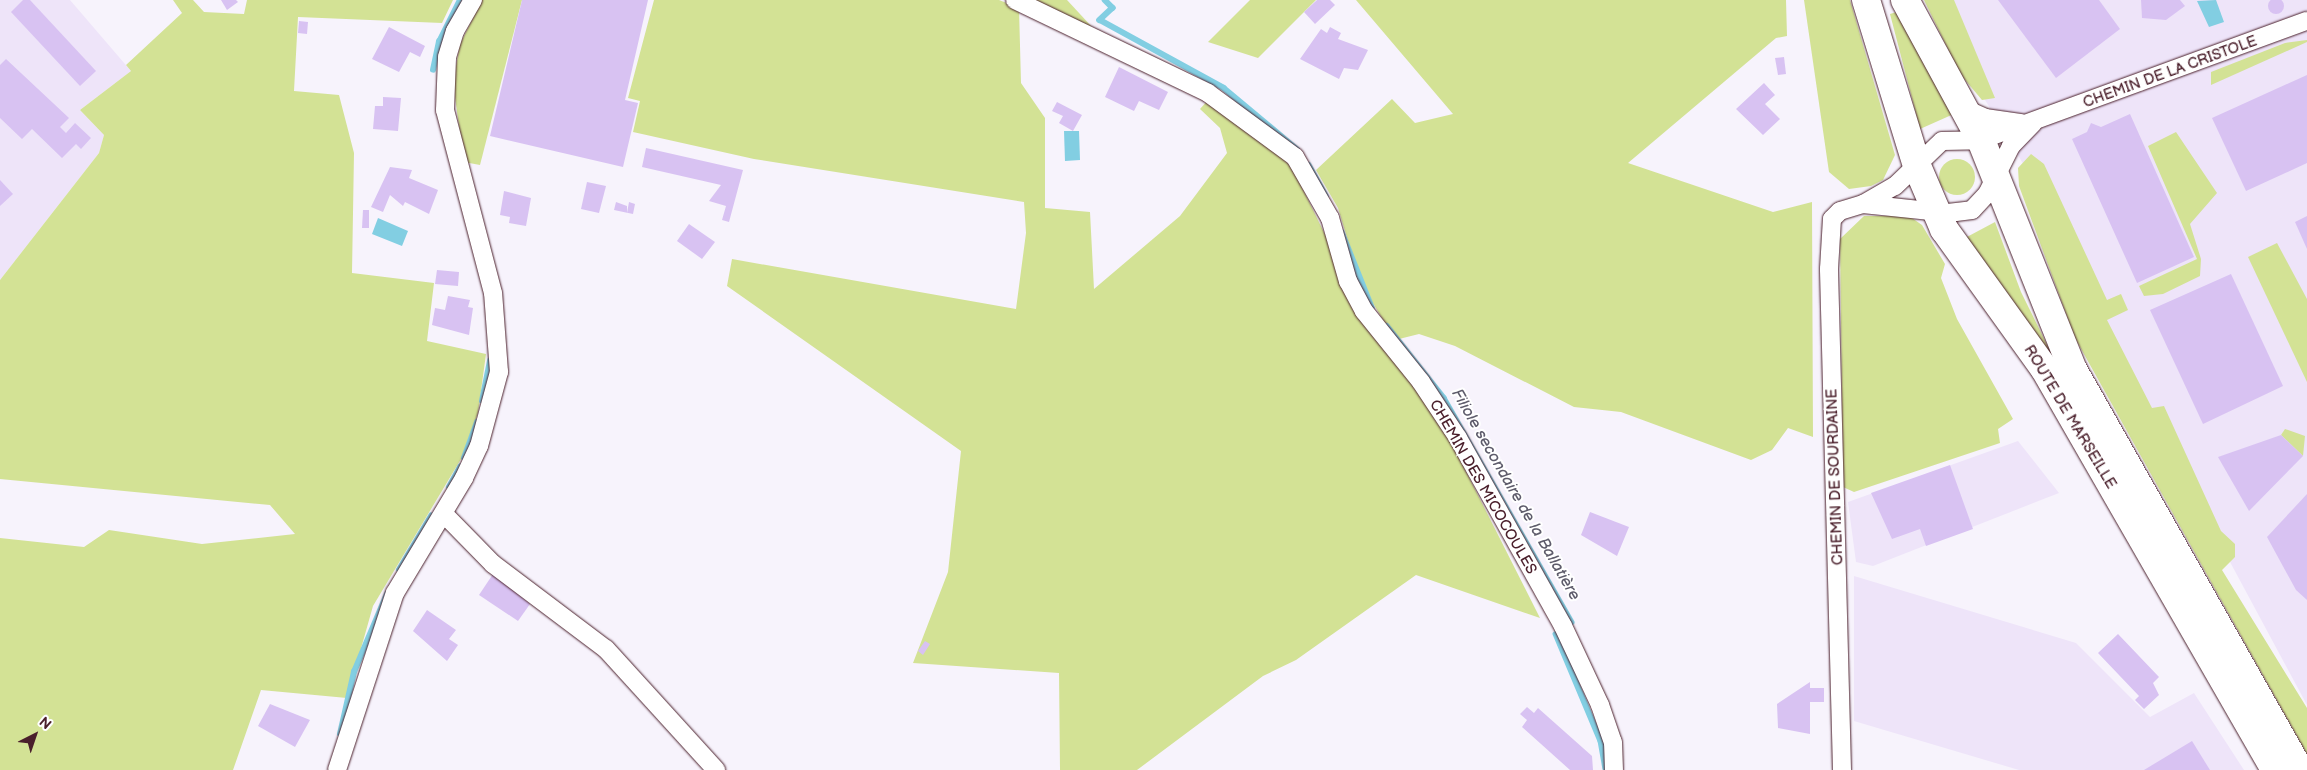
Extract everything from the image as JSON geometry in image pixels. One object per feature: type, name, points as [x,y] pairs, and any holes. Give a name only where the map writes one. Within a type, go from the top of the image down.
[{"type":"main road","name":"ROUTE DE MARSEILLE","points":[[1866,0],[1917,166],[1934,211],[1966,263],[2044,368],[2275,770]]},
{"type":"main road","name":"ROUTE DE MARSEILLE","points":[[1905,0],[1981,140],[2072,368],[2299,770]]},
{"type":"street","points":[[337,770],[394,593],[444,514],[479,446],[499,372],[493,293],[445,110],[447,57],[455,30],[473,0]]},
{"type":"street","name":"CHEMIN DES MICOCOULES","points":[[1015,0],[1200,88],[1294,157],[1330,218],[1348,281],[1364,311],[1421,382],[1458,438],[1563,626],[1603,714],[1613,742],[1614,770]]},
{"type":"street","name":"CHEMIN DE LA CRISTOLE","points":[[1981,140],[2033,123],[2307,21]]},
{"type":"street","points":[[1962,108],[1985,118],[2033,123]]},
{"type":"street","points":[[1934,211],[1972,210],[1997,177],[2011,146],[2033,123]]},
{"type":"street","points":[[1917,166],[1942,141],[1981,140]]},
{"type":"street","name":"CHEMIN DE SOURDAINE","points":[[1842,770],[1829,269],[1832,220],[1840,211],[1863,204],[1895,186],[1917,166]]},
{"type":"street","name":"CHEMIN DE SOURDAINE","points":[[1863,204],[1934,211]]},
{"type":"street","points":[[444,514],[493,564],[606,649],[716,770]]},
{"type":"shaded area","points":[[0,0],[70,0],[131,71],[80,110],[104,135],[99,153],[0,280]]},
{"type":"shaded area","points":[[1938,0],[2307,0],[2307,705],[2081,285],[2028,172],[1969,73]]},
{"type":"shaded area","points":[[2018,441],[2059,493],[1873,566],[1856,562],[1848,502]]},
{"type":"shaded area","points":[[1854,576],[2076,643],[2150,717],[2194,693],[2244,770],[2019,770],[1854,721]]},
{"type":"green space","points":[[173,0],[193,0],[204,12],[244,14],[247,0],[453,0],[442,23],[298,17],[294,91],[339,95],[354,153],[352,273],[434,283],[427,341],[486,354],[478,413],[461,459],[373,606],[347,698],[261,690],[233,770],[0,770],[0,538],[84,547],[109,530],[202,544],[295,534],[270,505],[0,479],[0,280],[99,153],[104,135],[80,110],[131,71],[126,65],[182,13]]},
{"type":"green space","points":[[482,0],[522,0],[480,165],[464,162],[453,83],[460,44]]},
{"type":"green space","points":[[654,0],[999,0],[1019,8],[1021,83],[1045,118],[1045,208],[1090,212],[1094,289],[1180,216],[1227,153],[1220,128],[1200,109],[1209,99],[1267,142],[1293,169],[1337,259],[1436,412],[1540,618],[1416,575],[1296,660],[1263,676],[1137,770],[1060,770],[1059,673],[913,663],[948,572],[961,451],[727,286],[732,259],[1016,309],[1026,233],[1024,202],[754,159],[633,132],[640,101],[628,98]]},
{"type":"green space","points":[[1032,0],[1067,0],[1092,27]]},
{"type":"green space","points":[[1250,0],[1316,0],[1258,58],[1208,42]]},
{"type":"green space","points":[[1356,0],[1786,0],[1787,36],[1776,38],[1628,163],[1773,212],[1812,202],[1813,437],[1788,428],[1772,450],[1751,460],[1621,412],[1574,407],[1455,346],[1419,334],[1395,340],[1361,283],[1338,208],[1316,170],[1392,99],[1415,123],[1453,114]]},
{"type":"green space","points":[[1804,0],[1850,0],[1895,155],[1883,180],[1871,186],[1849,189],[1829,172]]},
{"type":"green space","points":[[1924,0],[1954,0],[1995,98],[1982,100],[1960,74]]},
{"type":"green space","points":[[1900,11],[1956,113],[1920,129],[1890,14]]},
{"type":"green space","points":[[2307,40],[2307,42],[2211,85],[2211,72],[2285,43]]},
{"type":"green space","points":[[2176,132],[2217,193],[2190,224],[2201,259],[2200,276],[2163,294],[2144,296],[2139,286],[2197,259],[2148,146]]},
{"type":"green space","points":[[2031,154],[2044,164],[2107,300],[2121,294],[2128,310],[2107,320],[2152,408],[2164,406],[2221,531],[2235,544],[2235,557],[2222,570],[2307,708],[2307,754],[2075,338],[2019,186],[2018,168]]},
{"type":"green space","points":[[1957,159],[1970,164],[1975,177],[1970,190],[1957,195],[1944,190],[1939,177],[1944,164]]},
{"type":"green space","points":[[1864,216],[1909,216],[1922,225],[1945,264],[1941,278],[1957,319],[2013,419],[1998,429],[2000,443],[1854,492],[1843,487],[1840,239]]},
{"type":"green space","points":[[1995,222],[2021,292],[2060,371],[1965,238]]},
{"type":"green space","points":[[2277,243],[2307,299],[2307,382],[2248,257]]},
{"type":"green space","points":[[2285,429],[2305,436],[2303,456],[2281,435]]},
{"type":"water","points":[[2216,0],[2224,22],[2209,27],[2197,1]]},
{"type":"water","points":[[1064,131],[1079,131],[1080,160],[1065,161]]},
{"type":"water","points":[[378,218],[408,231],[402,246],[372,234]]},
{"type":"building","points":[[2273,-2],[2279,-2],[2284,3],[2282,12],[2273,14],[2268,9],[2268,3]]},
{"type":"building","points":[[23,0],[30,0],[96,71],[80,86],[11,12]]},
{"type":"building","points":[[221,0],[236,0],[238,2],[227,10]]},
{"type":"building","points":[[522,0],[648,0],[625,100],[638,103],[623,167],[490,136]]},
{"type":"building","points":[[1317,0],[1330,0],[1335,5],[1315,24],[1304,12]]},
{"type":"building","points":[[1998,0],[2099,0],[2120,29],[2056,78]]},
{"type":"building","points":[[2141,0],[2180,0],[2185,6],[2166,20],[2142,18]]},
{"type":"building","points":[[299,21],[308,22],[307,34],[298,33]]},
{"type":"building","points":[[389,27],[425,46],[420,57],[410,52],[399,72],[372,59]]},
{"type":"building","points":[[1330,27],[1341,33],[1338,39],[1368,50],[1358,70],[1344,68],[1339,79],[1300,59],[1321,29],[1327,33]]},
{"type":"building","points":[[1784,57],[1786,74],[1778,75],[1775,58]]},
{"type":"building","points":[[6,59],[69,118],[60,127],[66,133],[75,123],[91,138],[81,149],[76,144],[62,158],[32,129],[22,139],[0,118],[0,65]]},
{"type":"building","points":[[1119,67],[1168,92],[1159,110],[1139,101],[1134,111],[1105,97]]},
{"type":"building","points":[[2307,75],[2307,163],[2246,191],[2212,118]]},
{"type":"building","points":[[1764,83],[1775,95],[1765,104],[1780,119],[1763,135],[1736,109]]},
{"type":"building","points":[[383,97],[401,98],[398,131],[373,129],[375,106],[383,106]]},
{"type":"building","points":[[1057,102],[1082,115],[1073,131],[1059,123],[1063,116],[1052,111]]},
{"type":"building","points":[[2130,114],[2194,257],[2137,283],[2072,139],[2087,132],[2091,123],[2101,127]]},
{"type":"building","points":[[646,148],[743,170],[729,222],[722,220],[726,206],[709,201],[721,185],[642,167]]},
{"type":"building","points":[[390,167],[412,170],[409,178],[438,190],[429,214],[405,202],[403,206],[390,195],[383,212],[371,207]]},
{"type":"building","points":[[0,180],[13,194],[0,206]]},
{"type":"building","points":[[587,182],[606,186],[599,213],[581,209]]},
{"type":"building","points":[[504,191],[531,198],[526,226],[509,223],[510,217],[500,215]]},
{"type":"building","points":[[616,202],[627,206],[627,213],[614,210]]},
{"type":"building","points":[[629,202],[635,204],[633,214],[627,213]]},
{"type":"building","points":[[363,210],[369,210],[369,228],[362,228]]},
{"type":"building","points":[[2307,216],[2307,249],[2295,222]]},
{"type":"building","points":[[689,224],[715,242],[702,259],[677,241]]},
{"type":"building","points":[[437,270],[459,272],[458,286],[435,284]]},
{"type":"building","points":[[2231,274],[2283,386],[2203,424],[2150,310]]},
{"type":"building","points":[[448,296],[470,300],[468,307],[473,308],[469,335],[432,325],[435,308],[445,310]]},
{"type":"building","points":[[2281,435],[2303,456],[2249,511],[2218,457]]},
{"type":"building","points":[[1950,465],[1973,529],[1926,546],[1920,529],[1892,539],[1871,493]]},
{"type":"building","points":[[2307,494],[2307,600],[2296,590],[2267,537]]},
{"type":"building","points":[[1590,512],[1629,527],[1617,556],[1581,535]]},
{"type":"building","points":[[493,574],[530,604],[518,621],[479,595]]},
{"type":"building","points":[[427,610],[456,630],[449,639],[458,645],[447,661],[413,631]]},
{"type":"building","points":[[2118,634],[2159,677],[2153,683],[2159,695],[2144,709],[2135,700],[2139,696],[2098,653]]},
{"type":"building","points":[[925,641],[930,644],[923,655],[918,651]]},
{"type":"building","points":[[1810,682],[1810,688],[1824,688],[1824,702],[1810,702],[1810,734],[1778,728],[1777,704]]},
{"type":"building","points":[[270,704],[310,720],[295,747],[258,726]]},
{"type":"building","points":[[1527,707],[1534,713],[1538,708],[1592,756],[1593,770],[1570,770],[1522,727],[1527,720],[1520,714]]},
{"type":"building","points":[[2192,741],[2210,770],[2144,770]]},
{"type":"waterway","points":[[433,70],[439,42],[460,0]]},
{"type":"waterway","name":"Filiole secondaire de la Ballatière","points":[[1105,0],[1113,8],[1100,20],[1224,88],[1297,149]]},
{"type":"waterway","name":"Filiole secondaire de la Ballatière","points":[[1309,165],[1326,196]]},
{"type":"waterway","name":"Filiole secondaire de la Ballatière","points":[[1342,232],[1372,307]]},
{"type":"waterway","name":"Filiole secondaire de la Ballatière","points":[[1387,326],[1444,398],[1572,622]]},
{"type":"waterway","points":[[482,401],[490,361]]},
{"type":"waterway","points":[[464,458],[477,422]]},
{"type":"waterway","points":[[449,487],[460,467]]},
{"type":"waterway","points":[[399,570],[431,516]]},
{"type":"waterway","points":[[340,734],[354,672],[387,594]]},
{"type":"waterway","name":"Filiole secondaire de la Ballatière","points":[[1556,634],[1601,741],[1606,768]]}]
